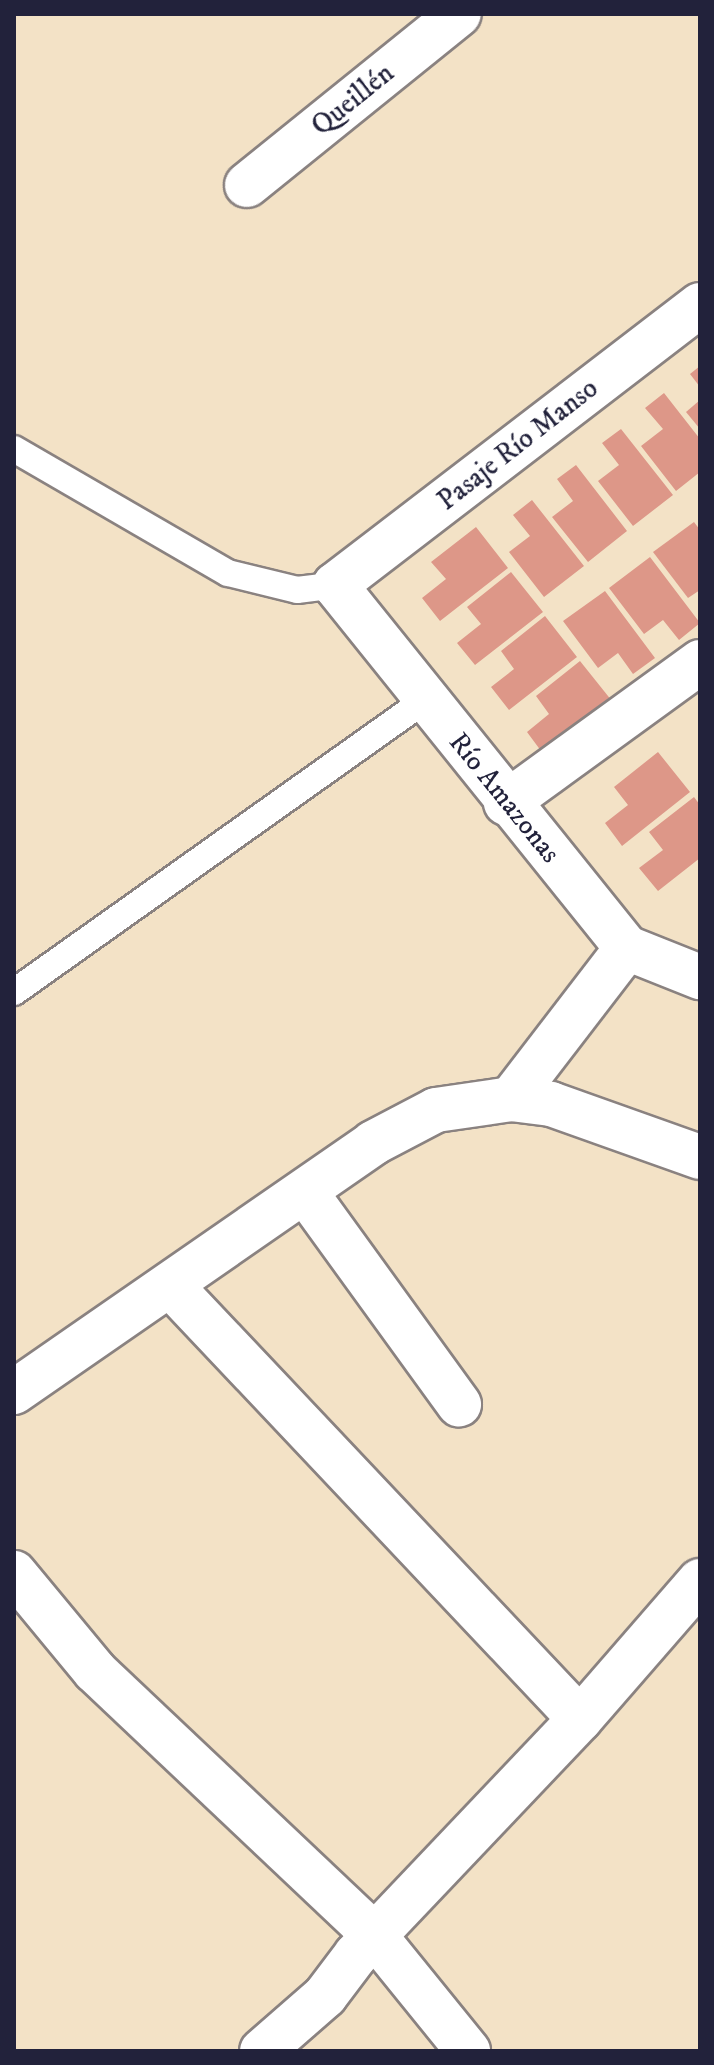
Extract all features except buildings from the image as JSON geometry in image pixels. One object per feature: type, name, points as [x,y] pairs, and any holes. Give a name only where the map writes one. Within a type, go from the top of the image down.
[{"type":"street","name":"Queillén","points":[[247,185],[459,14]]},
{"type":"street","name":"Pasaje Río Manso","points":[[335,585],[700,305]]},
{"type":"street","name":"Río Amazonas","points":[[335,585],[506,803],[627,948],[700,977]]},
{"type":"street","points":[[506,803],[700,662]]},
{"type":"street","points":[[511,1099],[627,948]]},
{"type":"street","points":[[14,1392],[172,1287],[403,1124],[471,1101],[511,1099],[551,1104],[700,1157]]},
{"type":"street","points":[[306,1193],[459,1404]]},
{"type":"street","points":[[172,1287],[580,1719]]},
{"type":"street","points":[[14,1573],[95,1671],[375,1936],[468,2051]]},
{"type":"street","points":[[262,2051],[325,1996],[375,1936],[580,1719],[700,1581]]},
{"type":"lane","points":[[14,449],[228,573],[297,590],[335,585]]},
{"type":"lane","points":[[14,992],[425,700]]}]
